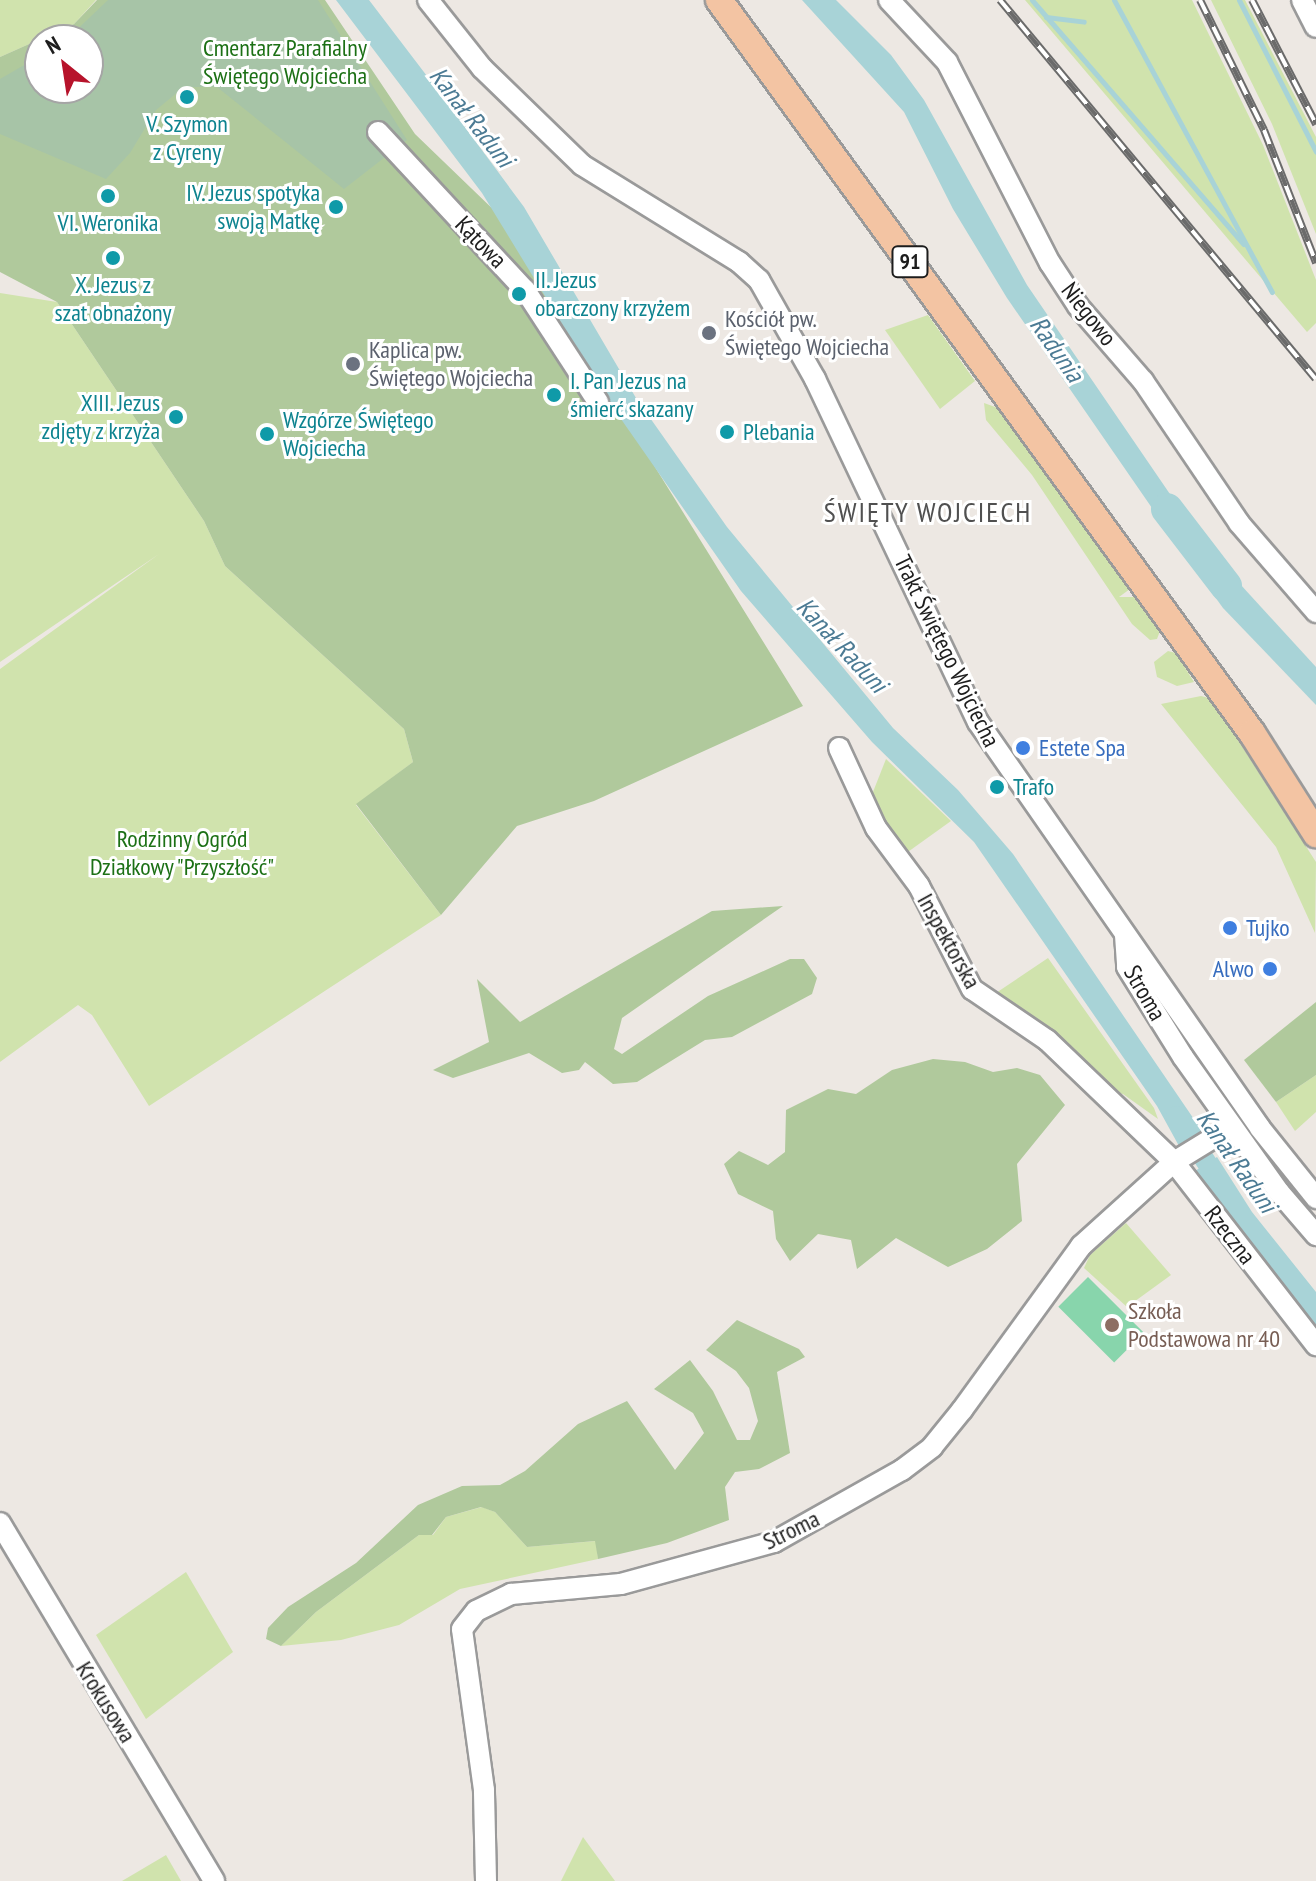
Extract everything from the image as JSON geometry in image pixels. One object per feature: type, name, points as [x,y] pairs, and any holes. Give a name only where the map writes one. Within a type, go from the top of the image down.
[{"type":"main road","name":"91","points":[[719,0],[1222,691],[1316,834]]},
{"type":"street","name":"Trakt Świętego Wojciecha","points":[[428,0],[482,68],[582,165],[739,262],[766,290],[815,379],[978,722],[1125,935],[1316,1198]]},
{"type":"street","name":"Niegowo","points":[[889,0],[947,62],[1050,263],[1078,306],[1143,381],[1239,523],[1316,612]]},
{"type":"street","points":[[1302,0],[1316,27]]},
{"type":"street","name":"Kątowa","points":[[378,132],[525,290],[598,402]]},
{"type":"street","name":"Inspektorska","points":[[839,748],[876,828],[919,886],[972,989],[1047,1040],[1178,1160]]},
{"type":"street","name":"Stroma","points":[[1125,935],[1127,967],[1231,1127],[1316,1235]]},
{"type":"street","name":"Stroma","points":[[486,1881],[483,1775],[462,1629],[476,1611],[511,1594],[621,1584],[774,1542],[902,1470],[932,1447],[962,1410],[1069,1259],[1178,1160],[1231,1127]]},
{"type":"street","name":"Rzeczna","points":[[1178,1160],[1316,1345]]},
{"type":"street","name":"Krokusowa","points":[[0,1523],[214,1881]]},
{"type":"green space","points":[[0,0],[96,0],[74,24],[24,24],[24,46],[0,57]]},
{"type":"green space","points":[[97,0],[325,0],[415,134],[499,215],[803,706],[594,801],[517,826],[441,915],[356,804],[413,762],[404,729],[225,566],[204,521],[57,302],[0,272],[0,57],[24,46],[24,104],[104,104],[104,24],[74,24]]},
{"type":"green space","name":"Cmentarz Parafialny Świętego Wojciecha","points":[[108,0],[318,0],[407,140],[344,189],[217,87],[184,87],[156,110],[130,153],[106,179],[0,134],[0,79],[24,65],[24,104],[104,104],[104,24],[83,24]]},
{"type":"green space","points":[[1025,0],[1192,0],[1263,145],[1316,280],[1316,323],[1307,332]]},
{"type":"green space","points":[[1211,0],[1245,0],[1316,137],[1316,234],[1272,124]]},
{"type":"green space","name":"Rodzinny Ogród Działkowy \"Przyszłość\"","points":[[0,293],[57,302],[204,521],[225,566],[404,729],[413,762],[356,805],[441,915],[149,1106],[92,1015],[78,1005],[0,1062],[0,669],[159,554],[0,662]]},
{"type":"green space","points":[[928,315],[975,381],[940,409],[885,330]]},
{"type":"green space","points":[[984,403],[998,408],[1130,589],[1119,597],[1135,597],[1160,631],[1157,639],[1150,640],[1132,624],[1032,475],[986,420]]},
{"type":"green space","points":[[1168,651],[1176,653],[1194,682],[1177,686],[1157,677],[1154,662]]},
{"type":"green space","points":[[1201,696],[1209,698],[1227,723],[1316,862],[1315,933],[1276,847],[1161,704]]},
{"type":"green space","points":[[886,759],[951,821],[905,854],[871,797]]},
{"type":"green space","points":[[783,906],[622,1018],[614,1049],[622,1054],[708,996],[790,959],[804,959],[817,978],[812,994],[732,1037],[705,1040],[637,1082],[613,1084],[585,1062],[579,1070],[562,1073],[529,1053],[453,1078],[433,1070],[489,1042],[477,979],[520,1022],[712,911]]},
{"type":"green space","points":[[1048,958],[1154,1108],[1158,1119],[1123,1094],[1111,1092],[990,997]]},
{"type":"green space","points":[[1316,1002],[1316,1075],[1276,1102],[1244,1060]]},
{"type":"green space","points":[[933,1059],[965,1062],[993,1072],[1017,1068],[1040,1075],[1065,1105],[1017,1164],[1022,1221],[987,1249],[948,1267],[896,1238],[857,1269],[851,1240],[818,1234],[790,1261],[776,1239],[773,1211],[738,1194],[724,1164],[739,1151],[768,1165],[785,1152],[786,1110],[828,1089],[856,1094],[892,1070]]},
{"type":"green space","points":[[1316,1075],[1316,1112],[1295,1131],[1276,1102]]},
{"type":"green space","points":[[1126,1223],[1171,1275],[1127,1307],[1084,1268],[1090,1255]]},
{"type":"green space","points":[[1088,1277],[1144,1333],[1114,1363],[1058,1307]]},
{"type":"green space","points":[[737,1320],[799,1349],[805,1357],[777,1372],[790,1453],[759,1469],[735,1472],[725,1487],[729,1520],[667,1543],[598,1559],[595,1541],[527,1547],[495,1512],[481,1507],[446,1517],[432,1535],[419,1535],[316,1612],[281,1646],[266,1639],[268,1628],[288,1607],[356,1563],[418,1505],[462,1486],[500,1485],[525,1471],[578,1424],[627,1401],[675,1470],[704,1433],[693,1413],[654,1389],[690,1360],[713,1391],[737,1440],[750,1440],[758,1421],[749,1388],[736,1371],[706,1350]]},
{"type":"green space","points":[[482,1507],[495,1512],[527,1547],[596,1541],[598,1559],[460,1589],[399,1625],[341,1640],[281,1646],[316,1612],[419,1535],[433,1535],[446,1517]]},
{"type":"green space","points":[[186,1572],[233,1652],[146,1719],[96,1635]]},
{"type":"green space","points":[[583,1837],[615,1881],[561,1881]]},
{"type":"green space","points":[[166,1855],[181,1881],[122,1881]]},
{"type":"water","points":[[336,0],[369,0],[524,207],[636,398],[727,527],[893,728],[958,790],[1013,854],[1202,1131],[1179,1146],[1157,1106],[974,842],[872,742],[741,591],[614,409],[482,193]]},
{"type":"water","points":[[802,0],[836,0],[891,55],[924,100],[1027,285],[1200,538],[1181,550],[1007,298],[953,209],[904,112]]},
{"type":"water","points":[[1208,549],[1316,667],[1316,705],[1223,608],[1189,561]]},
{"type":"water","points":[[1217,1157],[1252,1212],[1316,1292],[1316,1326],[1195,1171]]},
{"type":"waterway","points":[[1032,0],[1243,244]]},
{"type":"waterway","points":[[1114,0],[1272,292]]},
{"type":"waterway","points":[[1239,0],[1316,152]]},
{"type":"waterway","points":[[1046,17],[1084,22]]},
{"type":"waterway","name":"Radunia","points":[[1167,509],[1226,586]]},
{"type":"waterway","name":"Kanał Raduni","points":[[1176,1116],[1222,1186]]},
{"type":"railway","points":[[1000,0],[1316,379]]},
{"type":"railway","points":[[1200,0],[1264,130],[1316,263]]},
{"type":"railway","points":[[1252,0],[1316,124]]},
{"type":"place","name":"V. Szymon z Cyreny","points":[[187,97]]},
{"type":"place","name":"VI. Weronika","points":[[108,196]]},
{"type":"place","name":"IV. Jezus spotyka swoją Matkę","points":[[336,207]]},
{"type":"place","name":"X. Jezus z szat obnażony","points":[[113,258]]},
{"type":"place","name":"II. Jezus obarczony krzyżem","points":[[519,294]]},
{"type":"place","name":"Kościół pw. Świętego Wojciecha","points":[[709,333]]},
{"type":"place","name":"Kaplica pw. Świętego Wojciecha","points":[[353,364]]},
{"type":"place","name":"I. Pan Jezus na śmierć skazany","points":[[554,395]]},
{"type":"place","name":"XIII. Jezus zdjęty z krzyża","points":[[176,417]]},
{"type":"place","name":"Plebania","points":[[727,432]]},
{"type":"place","name":"Wzgórze Świętego Wojciecha","points":[[267,434]]},
{"type":"place","name":"Estete Spa","points":[[1023,748]]},
{"type":"place","name":"Trafo","points":[[997,787]]},
{"type":"place","name":"Tujko","points":[[1230,928]]},
{"type":"place","name":"Alwo","points":[[1270,969]]},
{"type":"place","name":"Szkoła Podstawowa nr 40","points":[[1112,1325]]},
{"type":"district","name":"ŚWIĘTY WOJCIECH","points":[[928,512]]}]
